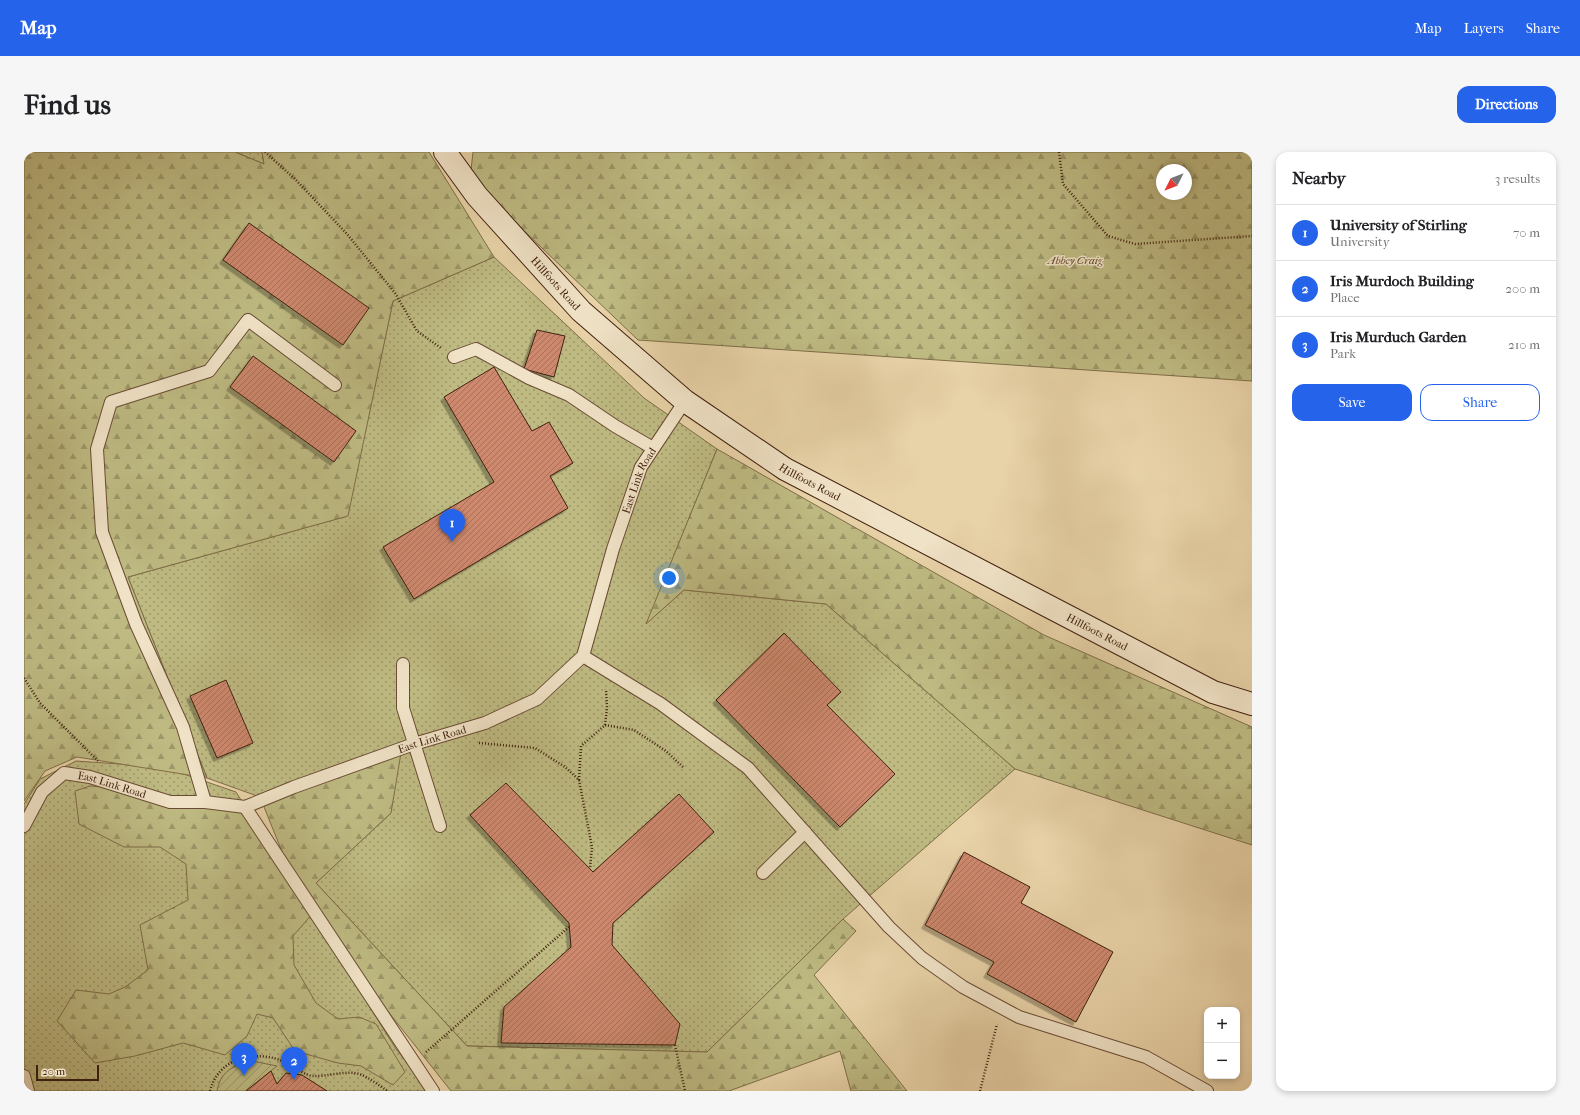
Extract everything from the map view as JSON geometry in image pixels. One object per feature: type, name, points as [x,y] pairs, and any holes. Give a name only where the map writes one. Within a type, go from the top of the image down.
[{"type":"main road","name":"Hillfoots Road","points":[[445,152],[477,196],[582,311],[685,401],[785,469],[1213,692],[1252,704]]},
{"type":"lane","points":[[205,802],[183,727],[136,624],[102,532],[97,449],[111,402],[208,371],[248,320],[335,385]]},
{"type":"lane","points":[[454,357],[476,349],[530,378],[569,395],[615,426],[653,448]]},
{"type":"lane","name":"East Link Road","points":[[24,826],[42,792],[64,773],[90,777],[170,802],[205,802],[245,808],[294,787],[414,744],[485,723],[537,699],[583,656],[613,549],[641,467],[685,401]]},
{"type":"lane","points":[[583,656],[662,704],[748,768],[889,927],[922,958],[963,987],[1000,1009],[1019,1018],[1146,1057],[1207,1091]]},
{"type":"lane","points":[[403,664],[403,708],[440,826]]},
{"type":"lane","points":[[245,808],[433,1091]]},
{"type":"lane","points":[[763,873],[805,832]]},
{"type":"lane","points":[[24,1076],[28,1091]]},
{"type":"path","points":[[265,152],[295,179],[347,234],[395,293],[417,331],[454,357]]},
{"type":"path","points":[[1059,152],[1063,184],[1108,236],[1135,244],[1252,236]]},
{"type":"path","points":[[590,869],[592,847],[579,780],[581,746],[605,725],[607,708],[604,669]]},
{"type":"path","points":[[24,678],[40,703],[99,762]]},
{"type":"path","points":[[605,725],[634,730],[666,751],[683,767]]},
{"type":"path","points":[[442,736],[496,746],[535,748],[565,767],[579,780]]},
{"type":"path","points":[[414,1063],[569,927]]},
{"type":"path","points":[[980,1091],[1000,1009]]},
{"type":"path","points":[[675,1045],[685,1091]]},
{"type":"path","points":[[210,1091],[212,1084],[223,1067],[243,1057],[262,1055],[281,1060],[313,1076],[328,1074],[359,1074],[388,1091]]},
{"type":"green space","points":[[24,152],[235,152],[264,164],[262,152],[429,152],[494,257],[393,301],[348,516],[128,577],[207,778],[77,757],[45,771],[24,801]]},
{"type":"green space","points":[[235,152],[262,152],[264,164]]},
{"type":"green space","name":"Abbey Craig","points":[[473,152],[1252,152],[1252,381],[638,340],[470,179]]},
{"type":"green space","points":[[494,257],[644,398],[717,449],[647,623],[684,590],[826,604],[1015,769],[843,919],[707,1052],[467,1046],[316,883],[391,813],[260,797],[207,778],[128,577],[347,516],[393,301]]},
{"type":"green space","points":[[717,449],[1044,635],[1252,727],[1252,845],[1015,769],[826,604],[684,590],[646,624]]},
{"type":"green space","points":[[401,753],[391,813],[316,883],[467,1046],[707,1052],[843,919],[856,931],[814,975],[907,1091],[851,1091],[840,1051],[729,1091],[451,1091],[371,990],[287,864],[260,797]]},
{"type":"green space","points":[[76,761],[163,767],[236,792],[396,1049],[431,1091],[24,1091],[24,804],[40,779]]},
{"type":"green space","points":[[90,786],[127,789],[170,802],[245,807],[314,912],[293,936],[294,965],[316,1003],[338,1019],[359,1017],[376,1024],[405,1072],[393,1085],[361,1066],[338,1063],[295,1051],[273,1018],[257,1014],[247,1036],[225,1055],[183,1043],[135,1056],[95,1063],[57,1021],[76,990],[109,994],[125,987],[148,970],[140,925],[188,900],[186,864],[160,847],[124,847],[79,824],[75,791]]},
{"type":"green space","points":[[245,1062],[257,1062],[277,1066],[246,1091],[217,1091],[220,1080],[226,1072]]},
{"type":"building","points":[[249,223],[369,308],[343,345],[223,260]]},
{"type":"building","points":[[537,330],[565,336],[554,377],[524,369]]},
{"type":"building","points":[[253,356],[356,431],[334,462],[230,387]]},
{"type":"building","points":[[494,367],[532,431],[549,422],[573,463],[550,476],[568,508],[414,599],[383,547],[494,482],[444,397]]},
{"type":"building","points":[[784,633],[841,692],[827,705],[895,774],[840,827],[716,700]]},
{"type":"building","points":[[226,680],[253,743],[217,758],[190,696]]},
{"type":"building","points":[[506,783],[593,872],[679,794],[714,832],[613,923],[612,945],[680,1024],[675,1045],[501,1043],[504,1007],[571,947],[569,923],[470,815]]},
{"type":"building","points":[[964,852],[1030,887],[1021,903],[1113,952],[1076,1022],[987,974],[994,962],[925,925]]},
{"type":"building","points":[[271,1071],[277,1084],[286,1073],[302,1075],[327,1091],[246,1091]]},
{"type":"place","name":"University of Stirling","points":[[452,542]]},
{"type":"place","name":"Iris Murduch Garden","points":[[244,1076]]},
{"type":"place","name":"Iris Murdoch Building","points":[[294,1080]]}]
